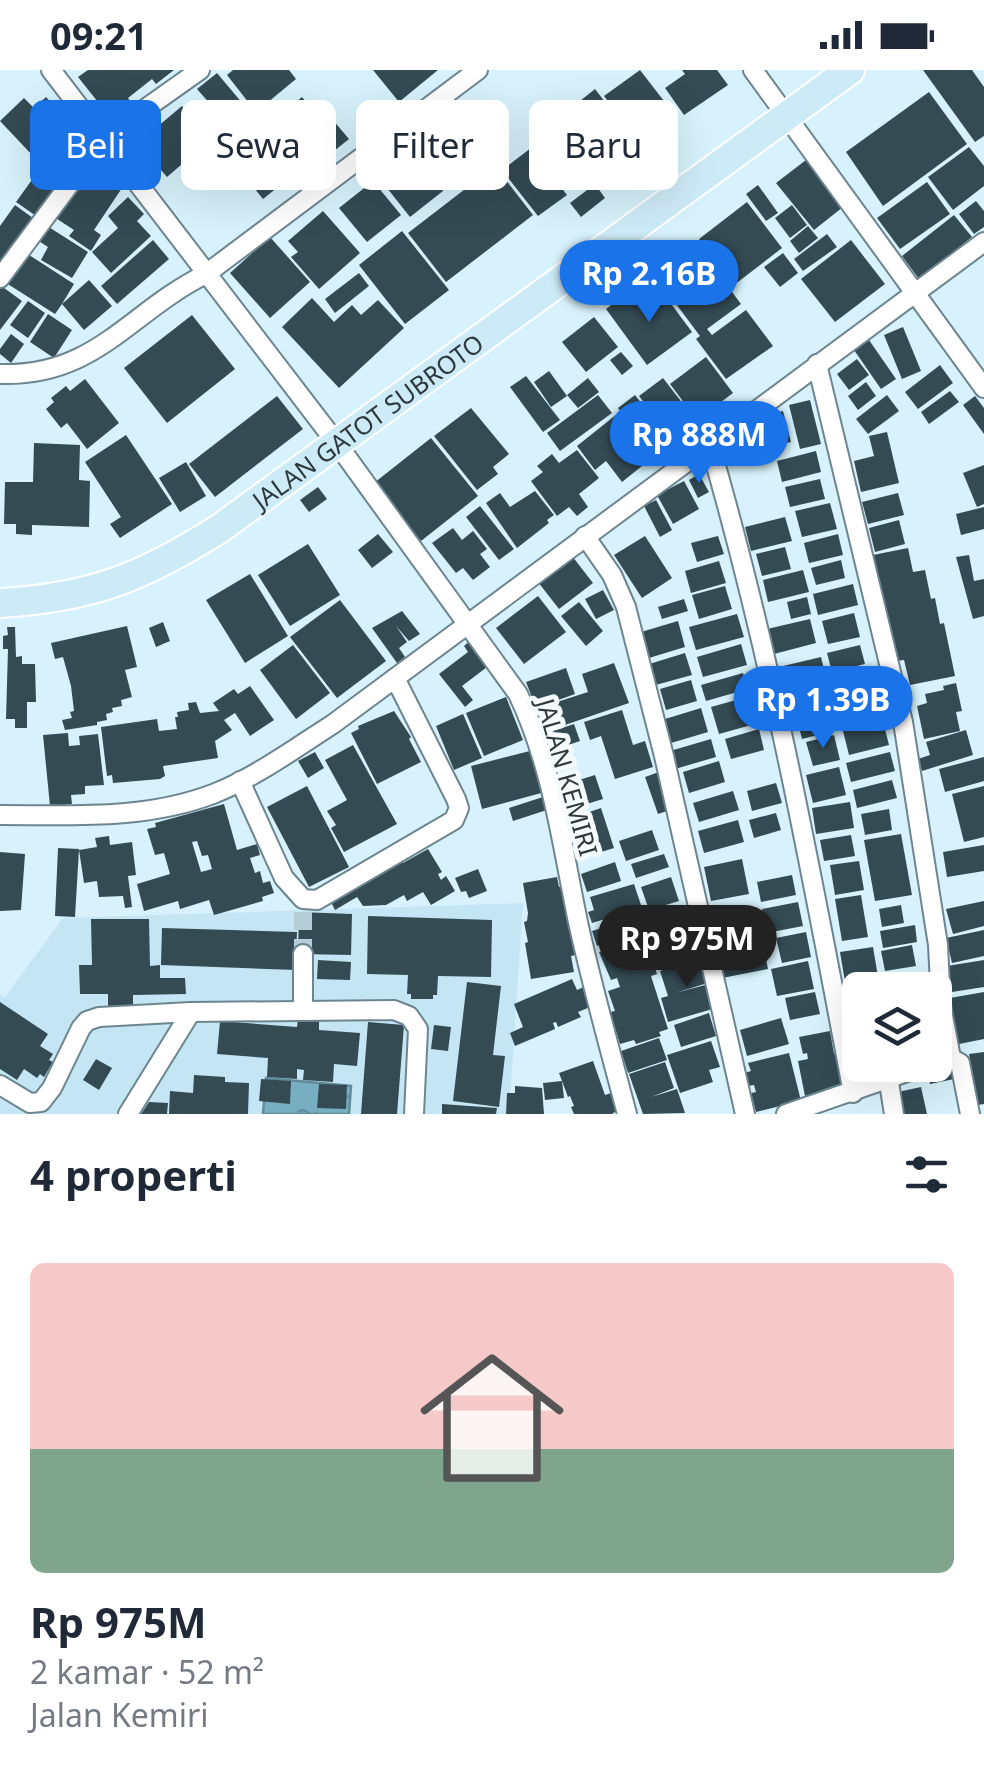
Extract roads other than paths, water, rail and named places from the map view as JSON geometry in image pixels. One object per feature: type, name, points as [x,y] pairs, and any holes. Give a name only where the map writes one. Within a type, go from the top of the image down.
[{"type":"main road","name":"JALAN GATOT SUBROTO","points":[[0,603],[82,594],[162,565],[338,445],[645,216],[850,70]]},
{"type":"street","name":"JALAN KEMIRI","points":[[51,70],[74,100]]},
{"type":"street","points":[[158,100],[200,70]]},
{"type":"street","points":[[0,374],[52,369],[97,350],[176,289],[206,274],[478,70]]},
{"type":"street","points":[[753,70],[984,388]]},
{"type":"street","points":[[0,278],[65,190]]},
{"type":"street","name":"JALAN KEMIRI","points":[[143,190],[506,673],[531,722],[554,803],[578,924],[628,1114]]},
{"type":"street","points":[[0,814],[116,814],[214,794],[240,780],[332,724],[984,242]]},
{"type":"street","points":[[817,364],[907,741],[939,972]]},
{"type":"street","points":[[710,445],[768,668],[853,1093]]},
{"type":"street","points":[[585,536],[612,576],[626,607],[745,1114]]},
{"type":"street","points":[[240,780],[284,878],[303,906],[457,815],[456,799],[395,678]]},
{"type":"street","points":[[304,954],[304,1009]]},
{"type":"street","points":[[0,1085],[30,1103],[41,1102],[87,1021],[98,1016],[394,1010],[409,1016],[418,1029],[414,1114]]},
{"type":"street","points":[[128,1114],[191,1012]]},
{"type":"street","points":[[952,1062],[960,1063],[970,1114]]},
{"type":"street","points":[[786,1114],[876,1082]]},
{"type":"street","points":[[889,1082],[894,1114]]},
{"type":"water","points":[[266,1078],[351,1086],[349,1114],[263,1114]]},
{"type":"tunnel","points":[[303,912],[303,954]]}]
